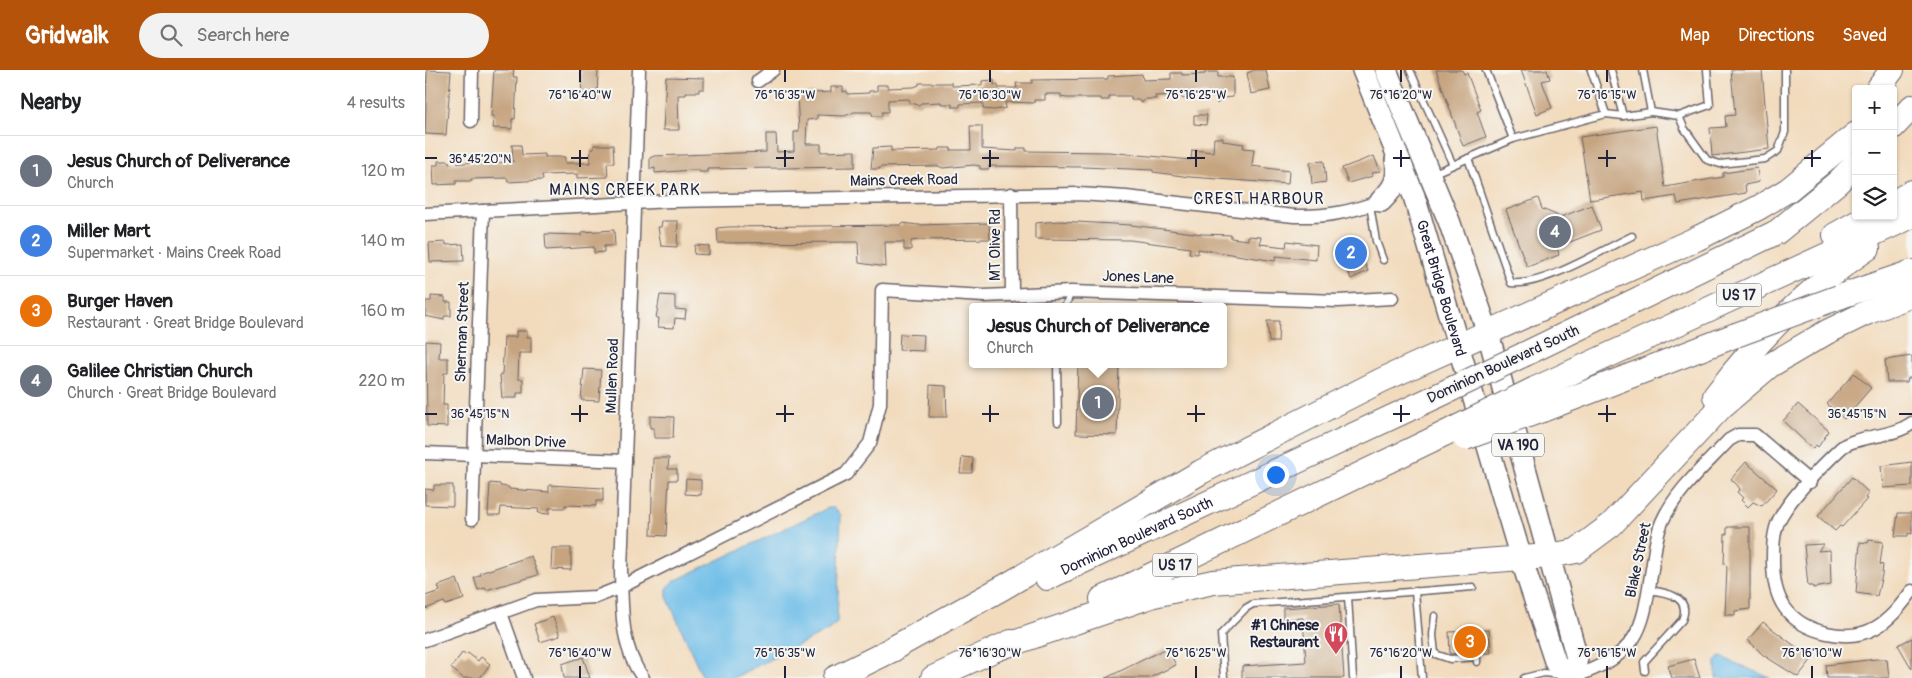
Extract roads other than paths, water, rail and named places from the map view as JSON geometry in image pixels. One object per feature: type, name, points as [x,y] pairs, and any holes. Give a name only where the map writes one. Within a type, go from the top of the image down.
[{"type":"highway","points":[[1881,85],[1892,70]]},
{"type":"highway","points":[[1895,85],[1906,70]]},
{"type":"highway","points":[[1897,123],[1912,107]]},
{"type":"highway","points":[[1821,163],[1852,120]]},
{"type":"highway","points":[[881,655],[1004,587],[1201,472],[1382,380],[1696,239],[1758,208],[1788,190],[1852,137]]},
{"type":"highway","name":"Dominion Boulevard South","points":[[835,678],[1525,354],[1777,232],[1837,183],[1852,168]]},
{"type":"highway","points":[[1897,201],[1912,192]]},
{"type":"highway","points":[[1657,474],[1736,368],[1777,323],[1844,264],[1912,218]]},
{"type":"highway","name":"US 17","points":[[933,678],[1353,479],[1539,399],[1567,374],[1912,218]]},
{"type":"highway","points":[[1567,374],[1861,220]]},
{"type":"highway","points":[[1539,399],[1735,335],[1912,272]]},
{"type":"highway","points":[[996,649],[1154,595],[1213,582],[1549,556],[1576,551],[1611,525],[1722,406],[1769,366],[1843,325],[1912,295]]},
{"type":"main road","name":"Great Bridge Boulevard","points":[[1364,71],[1393,141],[1419,214],[1460,345],[1521,558],[1556,664],[1572,678],[1577,658],[1489,333],[1431,174],[1386,70]]},
{"type":"main road","points":[[1375,203],[1393,202],[1419,214],[1421,195],[1431,174],[1420,172],[1411,166],[1393,120],[1378,106]]},
{"type":"main road","points":[[1375,203],[1394,187],[1398,178],[1393,141]]},
{"type":"street","points":[[471,121],[472,70]]},
{"type":"street","name":"Mullen Road","points":[[639,70],[621,587],[628,653],[643,678]]},
{"type":"street","points":[[758,81],[773,70]]},
{"type":"street","name":"Mains Creek Road","points":[[425,214],[634,204],[1011,194],[1126,197],[1294,216],[1332,215],[1375,203]]},
{"type":"street","name":"MT Olive Rd","points":[[1011,194],[1012,295]]},
{"type":"street","name":"Sherman Street","points":[[472,519],[483,211]]},
{"type":"street","name":"Jones Lane","points":[[621,587],[846,474],[870,443],[880,404],[882,290],[984,296],[1071,292],[1338,301],[1392,298]]},
{"type":"street","points":[[1912,423],[1898,432],[1847,444],[1810,482],[1787,508],[1776,529],[1773,575],[1777,593],[1786,609],[1804,624],[1821,632],[1862,633],[1883,623],[1896,612],[1912,591]]},
{"type":"street","name":"Blake Street","points":[[1572,678],[1611,662],[1625,650],[1640,626],[1659,529],[1671,505],[1729,440],[1744,434],[1760,437],[1810,482]]},
{"type":"street","name":"Malbon Drive","points":[[425,453],[625,461]]},
{"type":"street","points":[[425,640],[536,600],[596,597],[621,587]]},
{"type":"street","points":[[501,613],[524,678]]},
{"type":"lane","points":[[1410,70],[1453,165]]},
{"type":"lane","points":[[1486,70],[1513,138]]},
{"type":"lane","points":[[1591,70],[1606,114]]},
{"type":"lane","points":[[1611,70],[1623,116]]},
{"type":"lane","points":[[1643,70],[1651,112]]},
{"type":"lane","points":[[1431,174],[1513,138],[1606,114],[1623,116],[1651,112],[1679,116],[1710,104],[1707,70]]},
{"type":"lane","points":[[1679,116],[1684,128],[1707,160],[1720,164],[1765,159],[1778,151],[1785,132],[1785,70]]},
{"type":"lane","points":[[1468,158],[1511,283],[1527,284],[1546,277],[1632,236]]},
{"type":"lane","points":[[1375,203],[1376,241],[1383,260]]},
{"type":"lane","points":[[1067,303],[1071,292]]},
{"type":"lane","points":[[1057,368],[1058,422]]},
{"type":"lane","points":[[1223,678],[1221,634],[1246,608],[1253,604],[1473,587]]},
{"type":"lane","points":[[1645,671],[1644,662],[1682,620],[1685,612],[1683,604],[1675,595],[1648,590]]},
{"type":"lane","points":[[1415,591],[1422,678]]},
{"type":"lane","points":[[1348,596],[1353,678]]},
{"type":"lane","points":[[1435,616],[1433,635],[1435,654],[1439,657],[1450,658],[1477,657],[1477,662]]},
{"type":"lane","points":[[1524,678],[1544,673],[1572,678]]},
{"type":"water","points":[[828,508],[834,508],[841,515],[837,623],[827,631],[733,678],[703,678],[667,597],[667,589],[672,582]]},
{"type":"water","points":[[1719,656],[1770,678],[1716,678],[1716,661]]},
{"type":"place","name":"Galilee Christian Church","points":[[1555,232]]},
{"type":"place","name":"Miller Mart","points":[[1351,253]]},
{"type":"place","name":"Jesus Church of Deliverance","points":[[1098,403]]},
{"type":"place","name":"Burger Haven","points":[[1470,642]]},
{"type":"place","name":"#1 Chinese Restaurant","points":[[1336,655]]},
{"type":"district","name":"MAINS CREEK PARK","points":[[625,189]]},
{"type":"district","name":"CREST HARBOUR","points":[[1259,198]]}]
